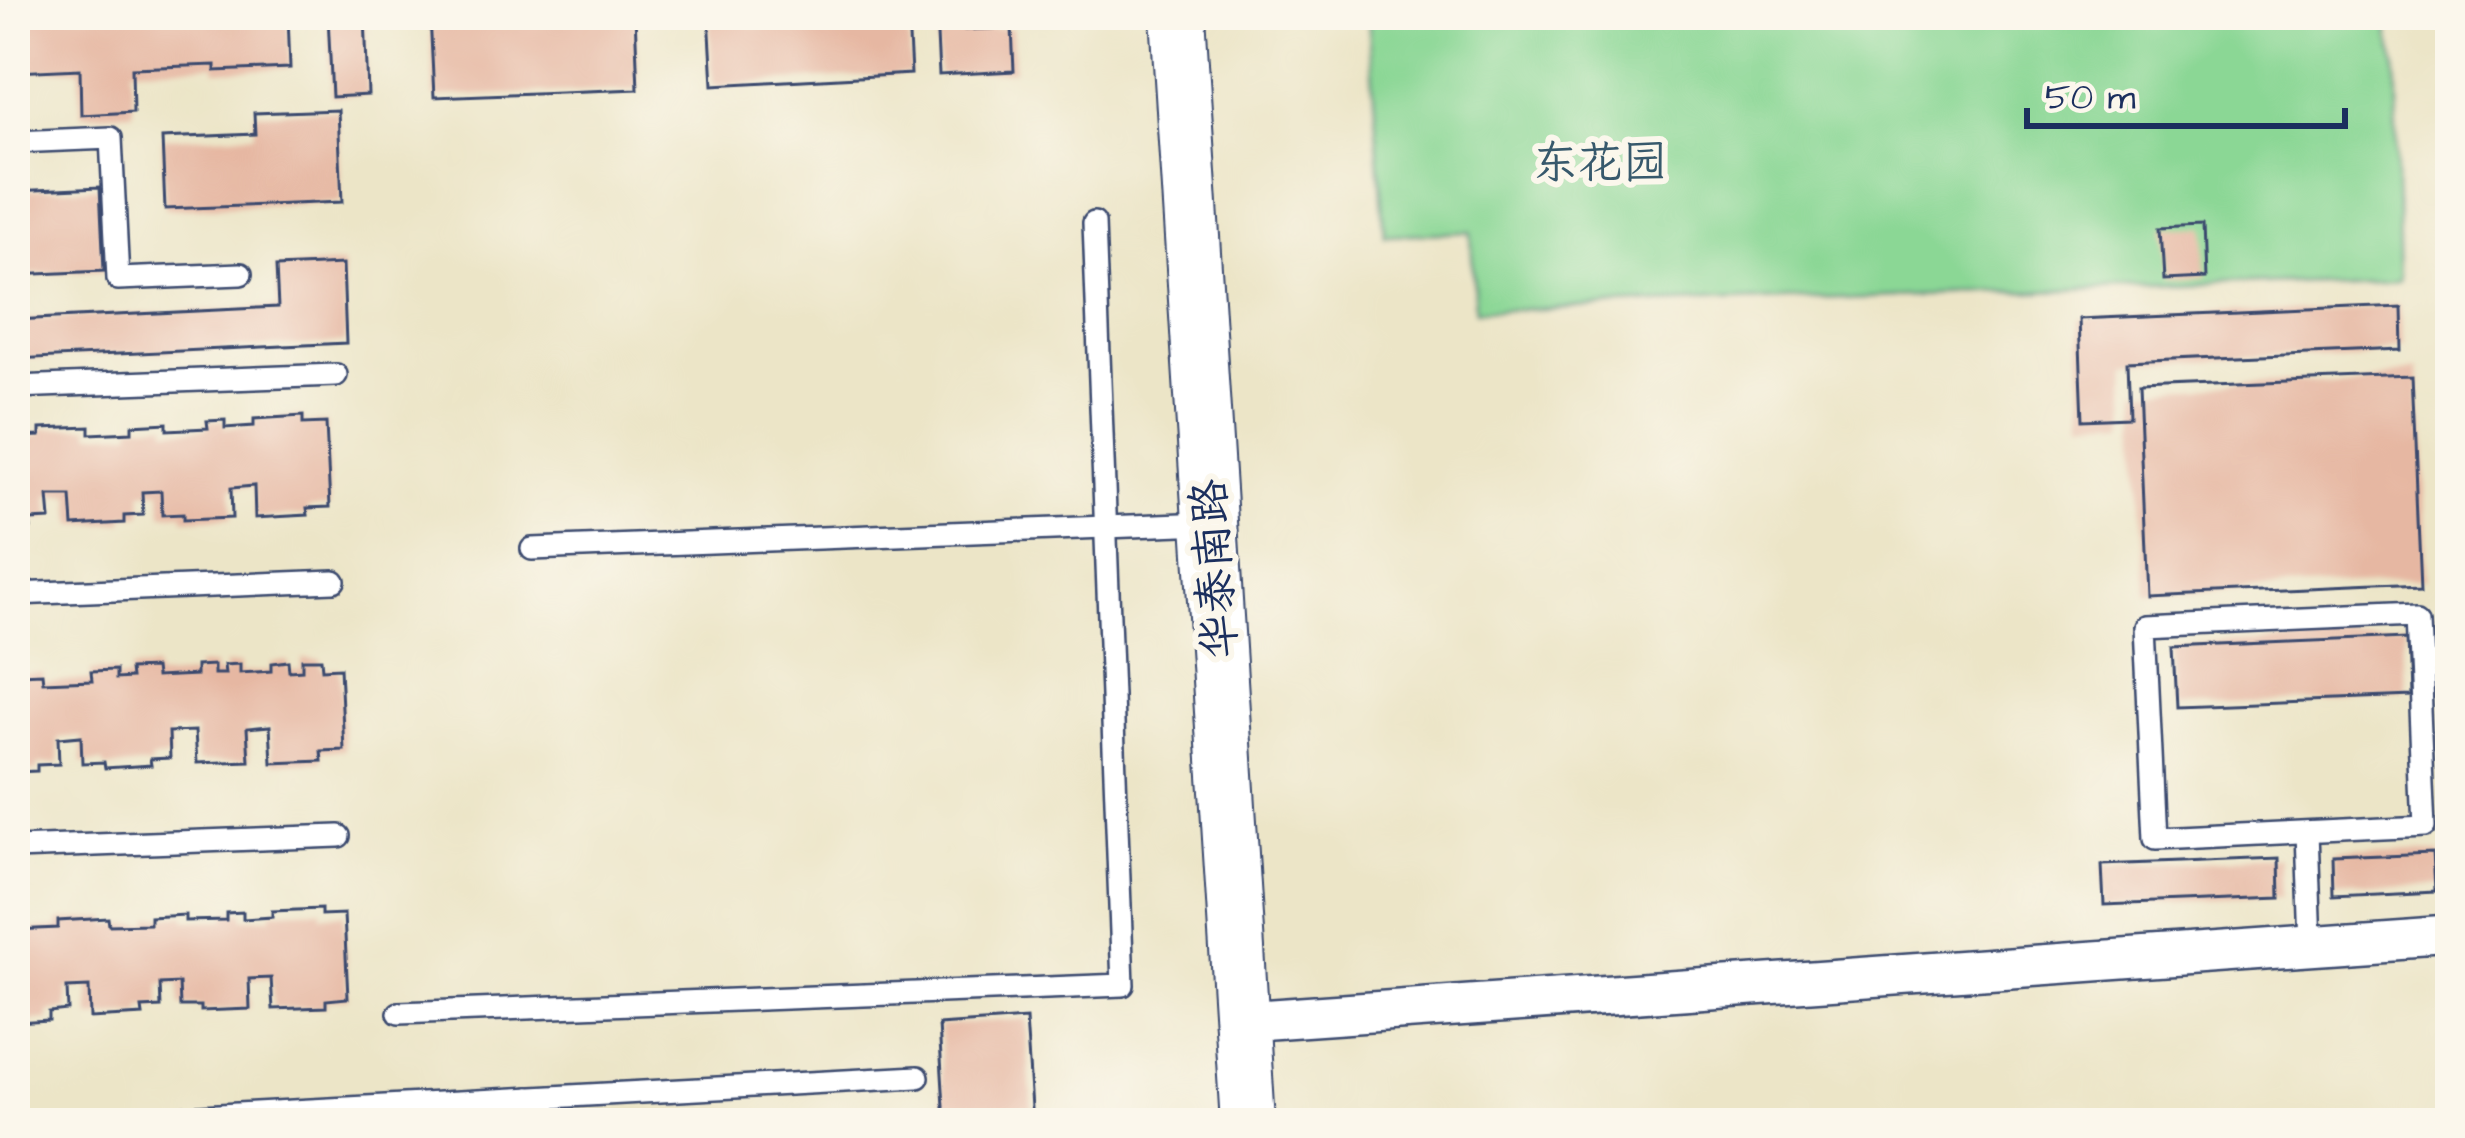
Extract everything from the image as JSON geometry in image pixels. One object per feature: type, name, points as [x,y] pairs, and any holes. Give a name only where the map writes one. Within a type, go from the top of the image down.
[{"type":"main road","name":"华泰南路","points":[[1178,15],[1247,1123]]},
{"type":"street","points":[[1242,1021],[2450,936]]},
{"type":"lane","points":[[15,142],[111,138],[118,279],[241,274]]},
{"type":"lane","points":[[2450,211],[2450,264]]},
{"type":"lane","points":[[399,1013],[1123,985],[1094,223]]},
{"type":"lane","points":[[15,387],[336,375]]},
{"type":"lane","points":[[532,549],[1210,523]]},
{"type":"lane","points":[[15,594],[334,581]]},
{"type":"lane","points":[[2417,614],[2426,826],[2307,832],[2155,838],[2145,626],[2417,614]]},
{"type":"lane","points":[[2307,832],[2311,946]]},
{"type":"lane","points":[[15,848],[339,836]]},
{"type":"lane","points":[[70,1123],[918,1077]]},
{"type":"lane","points":[[529,1098],[531,1123]]},
{"type":"green space","name":"东花园","points":[[1368,15],[2387,15],[2394,53],[2400,278],[1475,311],[1471,232],[1384,235]]},
{"type":"building","points":[[15,15],[288,15],[290,68],[132,68],[133,112],[81,115],[80,69],[15,72]]},
{"type":"building","points":[[365,15],[368,95],[332,97],[328,16]]},
{"type":"building","points":[[430,15],[635,15],[638,89],[434,97]]},
{"type":"building","points":[[709,15],[750,15],[750,27],[908,19],[911,74],[713,85]]},
{"type":"building","points":[[936,15],[964,15],[965,30],[1012,28],[1014,71],[939,75]]},
{"type":"building","points":[[338,110],[342,202],[165,209],[162,138],[255,134],[254,113]]},
{"type":"building","points":[[100,187],[104,271],[15,275],[15,191]]},
{"type":"building","points":[[2202,226],[2204,278],[2163,280],[2160,228]]},
{"type":"building","points":[[343,264],[346,343],[15,359],[15,320],[278,307],[276,267]]},
{"type":"building","points":[[2399,305],[2400,350],[2127,362],[2129,418],[2083,420],[2079,319]]},
{"type":"building","points":[[2412,377],[2421,584],[2147,596],[2138,388]]},
{"type":"building","points":[[303,416],[303,424],[326,423],[330,507],[307,508],[308,515],[255,518],[254,486],[231,488],[232,518],[183,520],[183,514],[162,515],[161,491],[142,492],[143,515],[124,516],[124,523],[73,526],[71,496],[48,496],[50,519],[30,520],[31,528],[15,529],[15,437],[40,436],[40,429],[90,427],[90,434],[132,432],[132,425],[167,423],[167,430],[208,428],[207,421],[225,420],[225,428],[254,426],[254,419]]},
{"type":"building","points":[[2406,637],[2408,698],[2177,707],[2174,647]]},
{"type":"building","points":[[302,659],[321,659],[322,669],[340,668],[344,750],[321,751],[322,761],[272,763],[270,726],[247,728],[249,761],[197,763],[195,731],[169,732],[170,758],[150,759],[151,765],[105,768],[104,762],[82,763],[81,736],[58,738],[59,764],[15,772],[19,674],[42,673],[43,682],[92,680],[91,671],[116,670],[116,679],[131,678],[130,669],[155,668],[156,677],[196,675],[196,666],[214,665],[214,674],[225,674],[224,665],[240,664],[240,673],[271,671],[271,663],[288,661],[289,671],[302,670]]},
{"type":"building","points":[[2435,855],[2437,891],[2334,896],[2333,859]]},
{"type":"building","points":[[2279,858],[2280,898],[2104,905],[2102,865]]},
{"type":"building","points":[[321,909],[321,915],[344,914],[348,998],[326,1000],[326,1007],[273,1009],[271,978],[249,979],[250,1009],[201,1011],[201,1006],[180,1006],[179,983],[160,984],[161,1007],[142,1008],[143,1015],[90,1018],[89,987],[67,988],[68,1010],[49,1012],[49,1020],[15,1022],[15,930],[58,928],[58,921],[108,918],[109,925],[150,924],[150,917],[226,920],[226,913],[243,912],[243,919],[272,917],[272,911]]},
{"type":"building","points":[[1026,1019],[1033,1123],[945,1123],[939,1025]]}]
